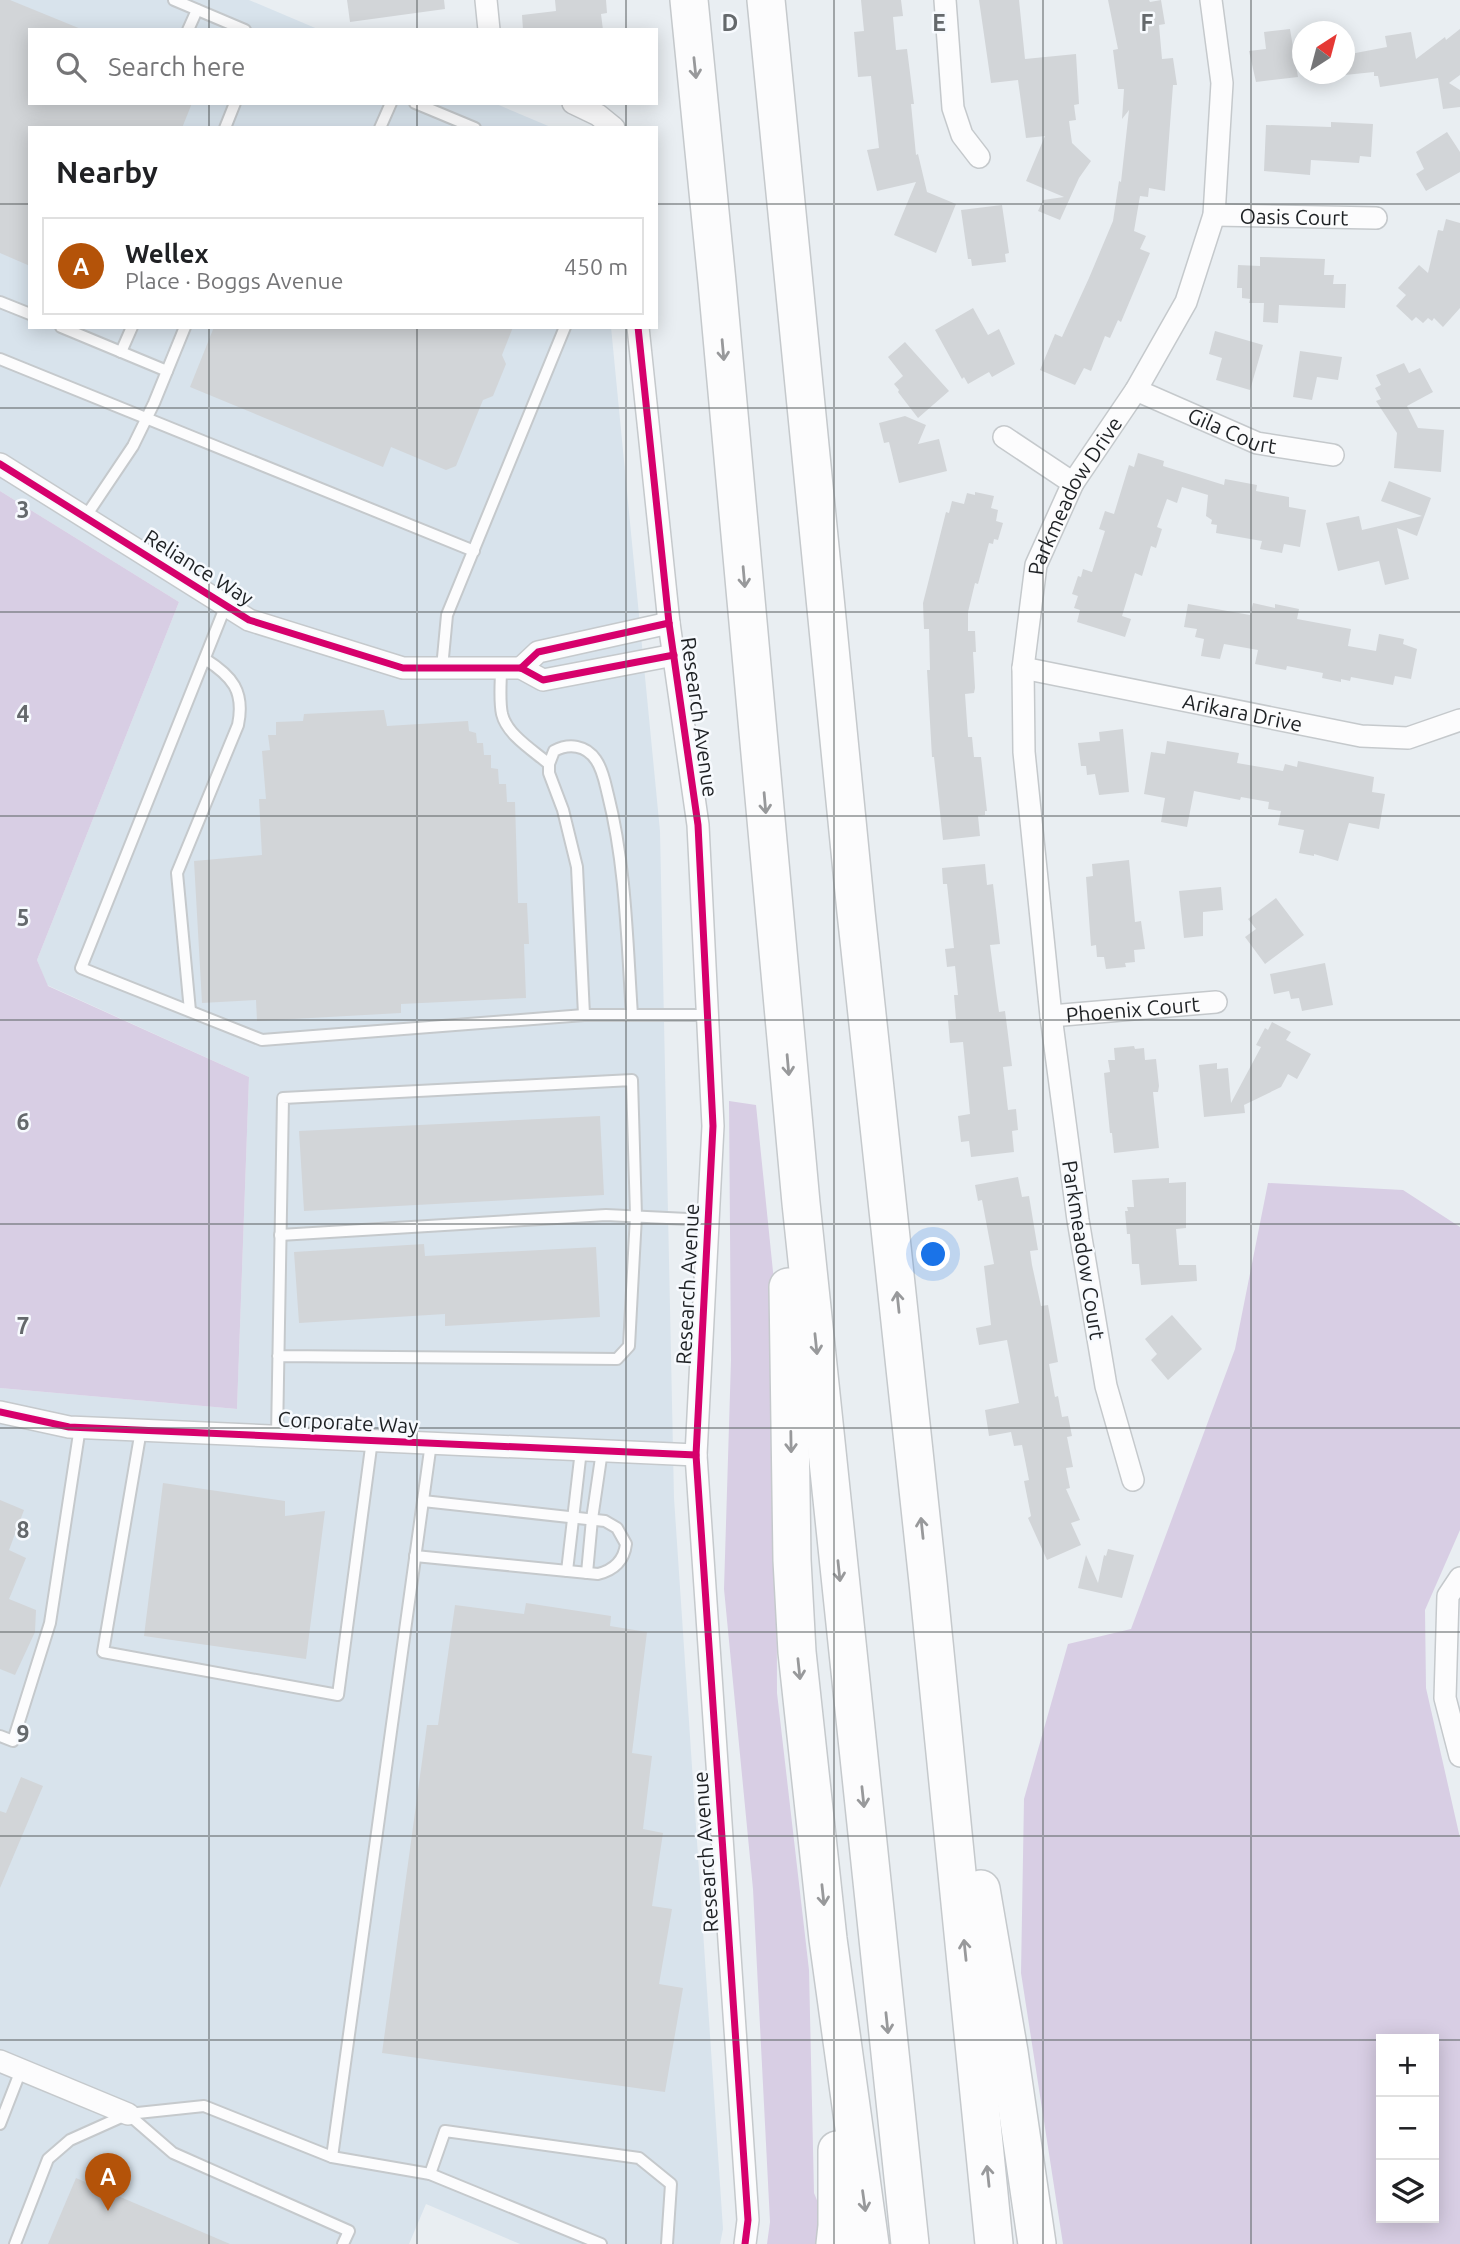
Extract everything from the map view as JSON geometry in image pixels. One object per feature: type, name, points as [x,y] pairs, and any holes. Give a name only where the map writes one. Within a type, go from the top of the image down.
[{"type":"highway","points":[[688,0],[720,310],[801,1203],[910,2244]]},
{"type":"highway","points":[[766,0],[856,912],[995,2244]]},
{"type":"highway","points":[[801,1203],[790,1246],[788,1285],[792,1560],[797,1652],[828,1940],[870,2244]]},
{"type":"highway","points":[[928,1582],[1010,2059],[1035,2244]]},
{"type":"highway","points":[[828,1940],[838,2170],[835,2244]]},
{"type":"street","points":[[486,0],[489,28]]},
{"type":"street","points":[[944,0],[953,108],[962,135],[979,157]]},
{"type":"street","name":"Parkmeadow Drive","points":[[1051,1016],[1024,752],[1023,668],[1036,565],[1073,483],[1136,390],[1186,302],[1214,215],[1222,83],[1217,1]]},
{"type":"street","points":[[577,105],[597,114],[612,126]]},
{"type":"street","name":"Oasis Court","points":[[1214,215],[1376,218]]},
{"type":"street","name":"Research Avenue","points":[[638,329],[669,623],[698,825],[713,1126],[696,1455],[748,2220],[745,2244]]},
{"type":"street","name":"Gila Court","points":[[1136,390],[1257,443],[1333,455]]},
{"type":"street","points":[[1004,437],[1073,483]]},
{"type":"street","name":"Reliance Way","points":[[0,464],[249,620],[402,668],[511,668],[543,680],[674,655]]},
{"type":"street","points":[[511,668],[538,652],[669,623]]},
{"type":"street","name":"Arikara Drive","points":[[1023,668],[1361,736],[1408,738],[1460,720]]},
{"type":"street","name":"Phoenix Court","points":[[1051,1016],[1216,1002]]},
{"type":"street","name":"Parkmeadow Court","points":[[1051,1016],[1078,1220],[1104,1374],[1133,1480]]},
{"type":"street","name":"Corporate Way","points":[[0,1412],[80,1427],[696,1455]]},
{"type":"street","points":[[1460,1578],[1448,1595],[1445,1698],[1460,1756]]},
{"type":"street","points":[[0,2061],[128,2114]]},
{"type":"lane","points":[[174,0],[239,28]]},
{"type":"lane","points":[[189,28],[197,10]]},
{"type":"lane","points":[[226,126],[234,105]]},
{"type":"lane","points":[[381,126],[390,105]]},
{"type":"lane","points":[[420,105],[470,126]]},
{"type":"lane","points":[[0,302],[28,313]]},
{"type":"lane","points":[[66,329],[167,371]]},
{"type":"lane","points":[[121,352],[131,329]]},
{"type":"lane","points":[[86,516],[133,446],[184,329]]},
{"type":"lane","points":[[442,668],[447,615],[564,329]]},
{"type":"lane","points":[[0,359],[474,551]]},
{"type":"lane","points":[[226,605],[81,968],[262,1040],[584,1015],[708,1015]]},
{"type":"lane","points":[[190,1011],[177,873],[238,725],[241,709],[237,690],[226,672],[205,659]]},
{"type":"lane","points":[[511,668],[503,717],[509,728],[549,764]]},
{"type":"lane","points":[[584,1015],[577,867],[564,810],[549,773],[554,751],[569,745],[589,751],[600,766],[615,824],[627,934],[632,1015]]},
{"type":"lane","points":[[276,1436],[284,1098],[632,1080],[636,1216],[629,1346],[617,1359],[278,1356]]},
{"type":"lane","points":[[280,1235],[606,1214],[708,1220]]},
{"type":"lane","points":[[0,1736],[13,1741],[50,1623],[80,1427]]},
{"type":"lane","points":[[141,1430],[103,1653],[338,1695],[372,1440]]},
{"type":"lane","points":[[332,2157],[430,1443]]},
{"type":"lane","points":[[567,1571],[581,1450]]},
{"type":"lane","points":[[587,1573],[602,1451]]},
{"type":"lane","points":[[415,1556],[587,1573],[608,1571],[621,1560],[626,1544],[617,1528],[605,1521],[423,1500]]},
{"type":"lane","points":[[0,2124],[21,2070]]},
{"type":"lane","points":[[15,2244],[48,2159],[70,2140],[128,2114],[204,2106],[332,2157],[430,2174],[601,2244]]},
{"type":"lane","points":[[128,2114],[173,2154],[349,2231],[343,2244]]},
{"type":"lane","points":[[430,2174],[445,2131],[639,2158],[670,2184],[667,2244]]},
{"type":"shaded area","points":[[0,0],[249,0],[315,28],[28,28],[28,105],[499,105],[548,126],[28,126],[28,329],[611,329],[660,831],[674,1498],[723,2229],[720,2244],[520,2244],[426,2204],[409,2244],[0,2244],[0,1388],[237,1409],[249,1077],[47,985],[37,960],[179,602],[0,491]]},
{"type":"shaded area","points":[[0,491],[179,602],[37,960],[48,986],[249,1077],[237,1409],[0,1388]]},
{"type":"shaded area","points":[[729,1101],[756,1105],[776,1301],[777,1693],[809,1970],[814,2193],[835,2244],[767,2244],[770,2222],[753,1889],[724,1589],[731,1360]]},
{"type":"shaded area","points":[[1268,1183],[1403,1190],[1460,1227],[1460,1530],[1425,1610],[1426,1688],[1460,1838],[1460,2244],[1063,2244],[1021,1973],[1024,1799],[1068,1644],[1131,1629],[1235,1349]]},
{"type":"building","points":[[0,0],[10,0],[79,28],[28,28],[28,105],[191,105],[183,126],[28,126],[28,265],[0,253]]},
{"type":"building","points":[[347,0],[444,0],[445,9],[350,22]]},
{"type":"building","points":[[555,0],[606,0],[607,13],[601,14],[603,28],[523,28],[522,15],[556,11]]},
{"type":"building","points":[[861,0],[901,0],[903,16],[893,17],[896,50],[907,49],[914,104],[911,104],[916,155],[918,154],[927,192],[956,204],[936,253],[894,235],[916,182],[877,191],[867,150],[879,148],[871,76],[858,77],[854,32],[864,31]]},
{"type":"building","points":[[979,0],[1019,0],[1025,59],[1076,54],[1079,104],[1074,105],[1076,120],[1069,121],[1072,143],[1091,161],[1079,178],[1060,220],[1038,211],[1043,200],[1064,197],[1026,181],[1045,136],[1026,138],[1018,80],[991,83]]},
{"type":"building","points":[[1108,0],[1161,0],[1165,24],[1159,25],[1162,59],[1173,58],[1177,85],[1173,85],[1165,191],[1149,188],[1148,197],[1140,196],[1134,231],[1146,236],[1140,249],[1150,253],[1121,322],[1118,320],[1110,338],[1105,336],[1091,371],[1084,368],[1075,385],[1040,370],[1055,334],[1062,337],[1089,278],[1113,221],[1119,181],[1121,182],[1129,110],[1122,119],[1124,89],[1118,89],[1113,50],[1118,49]]},
{"type":"building","points":[[1290,29],[1292,78],[1256,82],[1249,51],[1266,49],[1264,32]]},
{"type":"building","points":[[1460,29],[1460,75],[1449,83],[1460,90],[1460,107],[1443,109],[1438,78],[1380,87],[1378,76],[1374,76],[1374,72],[1355,74],[1355,53],[1387,47],[1385,36],[1411,32],[1416,59],[1445,37],[1446,40]]},
{"type":"building","points":[[1331,122],[1373,124],[1371,157],[1360,156],[1359,163],[1311,160],[1310,175],[1264,171],[1266,125],[1331,127]]},
{"type":"building","points":[[1447,132],[1460,152],[1460,172],[1426,191],[1416,174],[1424,169],[1416,152]]},
{"type":"building","points":[[1002,205],[1009,253],[1005,254],[1006,262],[972,266],[971,259],[968,259],[961,210]]},
{"type":"building","points":[[1446,219],[1460,223],[1460,308],[1443,327],[1434,318],[1432,321],[1428,318],[1423,323],[1416,317],[1412,321],[1396,306],[1406,295],[1398,288],[1419,265],[1428,273],[1438,230],[1443,231]]},
{"type":"building","points":[[1260,257],[1325,259],[1324,275],[1334,275],[1333,284],[1346,284],[1345,308],[1279,305],[1278,323],[1263,322],[1264,303],[1249,303],[1250,299],[1242,298],[1242,288],[1237,288],[1238,265],[1260,266]]},
{"type":"building","points":[[973,308],[988,335],[999,329],[1015,364],[992,377],[989,372],[968,384],[964,377],[962,379],[935,330]]},
{"type":"building","points":[[213,329],[512,329],[502,355],[506,364],[493,396],[483,400],[456,466],[446,470],[391,447],[383,467],[190,387]]},
{"type":"building","points":[[1215,331],[1263,345],[1250,390],[1216,380],[1222,358],[1209,354]]},
{"type":"building","points":[[905,342],[949,391],[918,418],[894,384],[903,376],[888,357]]},
{"type":"building","points":[[1300,351],[1342,357],[1338,380],[1317,377],[1312,400],[1293,397]]},
{"type":"building","points":[[1404,363],[1409,373],[1420,368],[1433,392],[1407,406],[1418,428],[1444,430],[1441,472],[1394,468],[1397,433],[1376,401],[1381,399],[1375,388],[1381,385],[1376,375]]},
{"type":"building","points":[[905,416],[926,425],[918,444],[939,439],[947,471],[899,483],[889,442],[884,443],[879,423]]},
{"type":"building","points":[[1138,453],[1164,461],[1163,466],[1224,485],[1225,479],[1257,485],[1256,491],[1289,497],[1289,507],[1306,510],[1300,547],[1284,544],[1282,553],[1260,549],[1262,541],[1216,533],[1217,525],[1211,524],[1212,520],[1206,516],[1208,495],[1182,487],[1177,503],[1167,499],[1157,527],[1162,529],[1156,548],[1151,546],[1142,576],[1135,573],[1122,616],[1131,619],[1125,637],[1077,622],[1080,610],[1074,608],[1078,596],[1072,594],[1078,576],[1081,577],[1083,569],[1092,572],[1105,531],[1099,529],[1105,511],[1114,514],[1129,465],[1134,467]]},
{"type":"building","points":[[1389,481],[1431,498],[1417,536],[1397,528],[1409,579],[1385,585],[1379,561],[1338,571],[1326,523],[1359,516],[1362,530],[1422,516],[1381,501]]},
{"type":"building","points":[[975,492],[994,496],[991,508],[998,510],[996,521],[1003,523],[998,540],[994,539],[993,544],[989,543],[968,612],[968,631],[975,631],[976,652],[973,652],[974,693],[965,694],[968,737],[972,737],[974,757],[981,757],[987,811],[985,815],[978,816],[980,836],[943,840],[932,757],[927,670],[930,670],[929,629],[924,629],[923,603],[946,512],[949,513],[952,501],[964,504],[967,493],[975,495]]},
{"type":"building","points":[[1253,603],[1275,608],[1275,604],[1299,609],[1297,619],[1351,629],[1348,646],[1376,651],[1379,634],[1404,639],[1403,644],[1417,649],[1411,679],[1395,676],[1393,685],[1351,677],[1350,681],[1341,679],[1341,682],[1322,678],[1323,673],[1287,666],[1286,670],[1255,664],[1258,650],[1224,644],[1220,659],[1201,656],[1204,639],[1195,637],[1197,629],[1184,627],[1188,604],[1250,615]]},
{"type":"building","points":[[384,710],[387,726],[468,721],[469,731],[476,733],[477,743],[483,743],[484,755],[491,755],[491,768],[498,769],[499,784],[506,784],[507,802],[515,802],[518,903],[527,903],[529,944],[524,944],[526,998],[401,1004],[401,1013],[257,1021],[256,1000],[202,1003],[194,861],[262,855],[259,799],[266,799],[262,751],[270,750],[268,735],[276,735],[276,722],[303,721],[304,714]]},
{"type":"building","points":[[1123,729],[1129,792],[1099,795],[1095,774],[1087,775],[1086,766],[1081,766],[1078,743],[1100,741],[1099,732]]},
{"type":"building","points":[[1167,741],[1239,753],[1237,763],[1283,771],[1285,764],[1297,767],[1298,761],[1374,777],[1372,792],[1385,794],[1379,829],[1349,823],[1338,861],[1299,853],[1304,830],[1278,825],[1281,811],[1268,809],[1269,802],[1241,797],[1240,800],[1194,791],[1187,827],[1161,822],[1165,798],[1144,794],[1151,752],[1165,754]]},
{"type":"building","points":[[1129,860],[1135,922],[1141,921],[1145,949],[1134,950],[1135,962],[1125,963],[1126,967],[1106,969],[1104,957],[1097,957],[1096,945],[1091,946],[1086,877],[1093,876],[1092,864]]},
{"type":"building","points":[[985,864],[987,885],[993,884],[1000,944],[990,945],[996,991],[999,1012],[1005,1011],[1012,1066],[1003,1067],[1008,1110],[1016,1109],[1018,1130],[1012,1131],[1014,1152],[971,1157],[969,1141],[961,1142],[958,1116],[970,1114],[963,1042],[950,1043],[948,1020],[956,1019],[954,995],[958,995],[955,966],[947,967],[945,949],[954,948],[947,884],[943,884],[942,868]]},
{"type":"building","points":[[1221,887],[1223,910],[1203,912],[1203,936],[1184,938],[1179,891]]},
{"type":"building","points":[[1276,898],[1304,935],[1265,964],[1245,937],[1256,929],[1248,919]]},
{"type":"building","points":[[1325,963],[1333,1005],[1302,1011],[1299,998],[1291,999],[1289,991],[1274,994],[1270,974]]},
{"type":"building","points":[[1272,1022],[1291,1032],[1286,1040],[1311,1054],[1297,1079],[1288,1074],[1281,1087],[1244,1105],[1245,1113],[1204,1117],[1199,1065],[1217,1063],[1217,1069],[1228,1068],[1231,1103],[1261,1047],[1256,1045],[1265,1028],[1268,1030]]},
{"type":"building","points":[[1134,1046],[1135,1049],[1144,1048],[1145,1060],[1156,1059],[1159,1086],[1158,1092],[1153,1092],[1159,1148],[1114,1153],[1104,1073],[1110,1072],[1108,1060],[1115,1060],[1114,1048]]},
{"type":"building","points":[[600,1116],[604,1195],[304,1211],[299,1131]]},
{"type":"building","points":[[1018,1177],[1022,1197],[1029,1196],[1038,1250],[1030,1251],[1032,1265],[1041,1306],[1048,1305],[1058,1362],[1049,1364],[1055,1397],[1058,1396],[1062,1417],[1068,1416],[1072,1436],[1067,1437],[1073,1467],[1066,1468],[1070,1488],[1066,1489],[1080,1520],[1071,1523],[1081,1545],[1047,1560],[1028,1518],[1031,1516],[1024,1481],[1029,1480],[1022,1445],[1014,1446],[1011,1432],[989,1436],[985,1410],[1019,1403],[1007,1340],[979,1345],[976,1328],[991,1325],[984,1266],[994,1264],[982,1200],[978,1201],[975,1185]]},
{"type":"building","points":[[1169,1178],[1169,1183],[1186,1182],[1186,1228],[1176,1229],[1179,1265],[1196,1265],[1197,1281],[1141,1285],[1139,1264],[1132,1264],[1125,1211],[1128,1211],[1127,1207],[1134,1207],[1132,1180]]},
{"type":"building","points":[[424,1244],[425,1256],[596,1247],[600,1317],[445,1326],[445,1314],[299,1323],[294,1252]]},
{"type":"building","points":[[1172,1315],[1202,1349],[1168,1380],[1151,1360],[1157,1354],[1145,1339]]},
{"type":"building","points":[[163,1483],[285,1501],[285,1516],[325,1511],[306,1659],[144,1636]]},
{"type":"building","points":[[0,1500],[24,1510],[9,1550],[26,1558],[9,1599],[36,1610],[35,1632],[15,1675],[0,1669]]},
{"type":"building","points":[[1108,1549],[1134,1555],[1122,1598],[1078,1588],[1086,1555],[1098,1583],[1104,1555],[1106,1556]]},
{"type":"building","points":[[526,1603],[611,1616],[610,1626],[647,1632],[632,1753],[652,1756],[643,1829],[663,1833],[652,1906],[672,1909],[659,1984],[683,1988],[665,2092],[382,2053],[427,1725],[438,1725],[455,1605],[524,1614]]},
{"type":"building","points":[[21,1777],[43,1786],[0,1888],[0,1811],[6,1813]]},
{"type":"building","points":[[76,2178],[230,2244],[48,2244]]},
{"type":"cycle path","points":[[638,329],[669,623],[698,825],[713,1126],[696,1455],[748,2220],[745,2244]]},
{"type":"cycle path","points":[[0,464],[249,620],[403,668],[521,668],[543,680],[674,655]]},
{"type":"cycle path","points":[[521,668],[538,652],[669,623]]},
{"type":"cycle path","points":[[0,1412],[69,1427],[696,1455]]},
{"type":"place","name":"Wellex","points":[[108,2211]]}]
